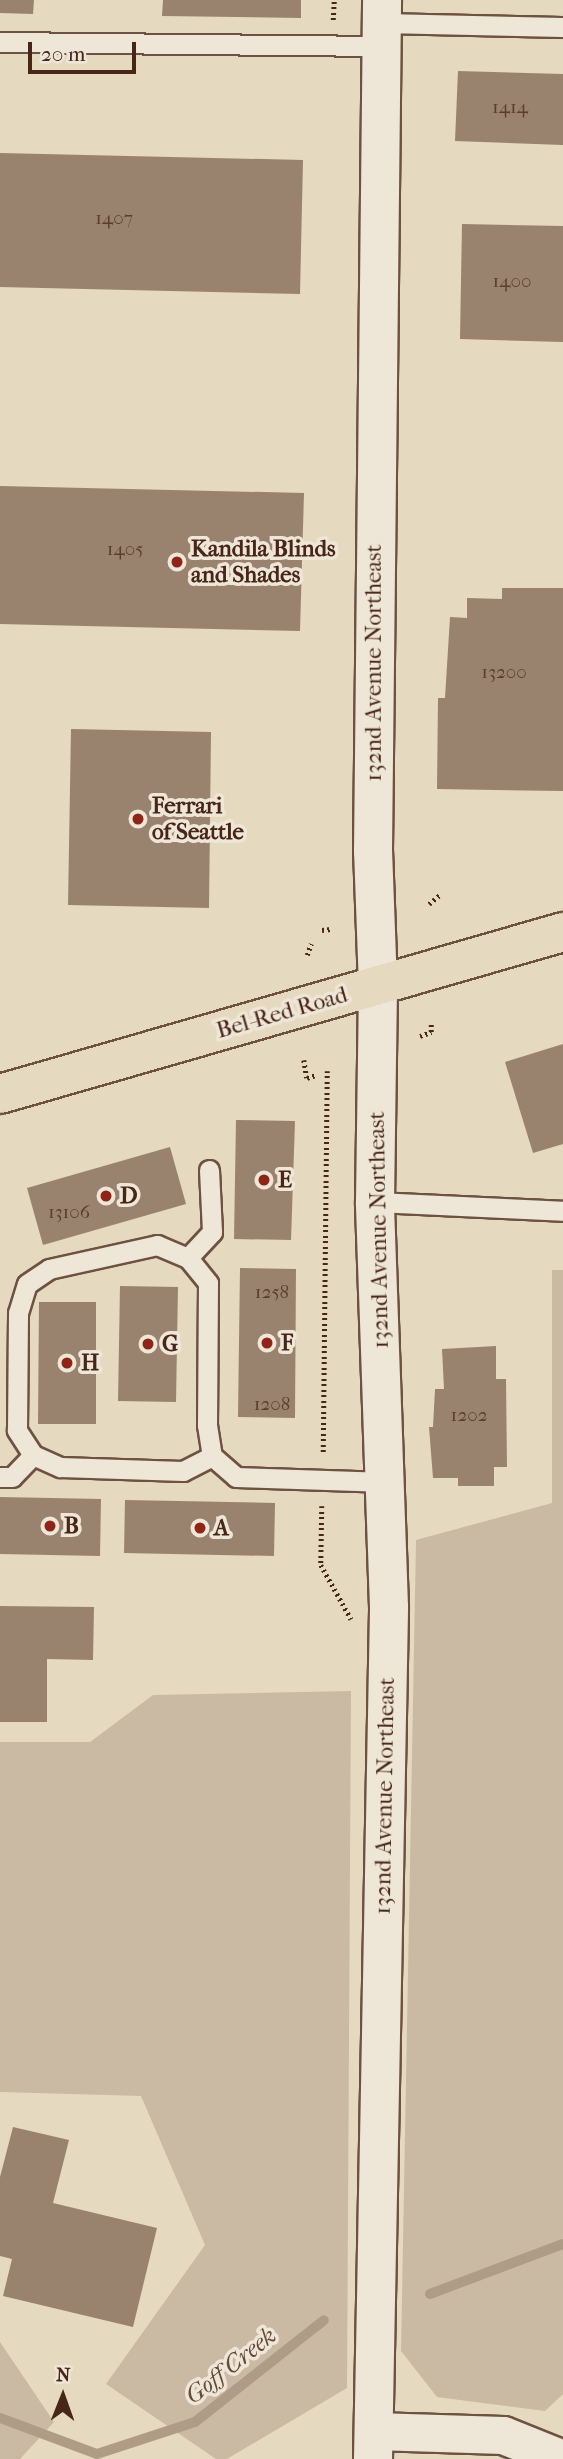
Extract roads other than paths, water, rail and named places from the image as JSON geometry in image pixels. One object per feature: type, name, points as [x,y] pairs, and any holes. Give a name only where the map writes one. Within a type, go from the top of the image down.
[{"type":"main road","name":"Bel-Red Road","points":[[0,1094],[563,932]]},
{"type":"street","name":"132nd Avenue Northeast","points":[[373,2445],[389,1606],[387,1482],[375,1202],[378,986],[373,632],[381,23]]},
{"type":"street","points":[[373,2445],[503,2435],[563,2459]]},
{"type":"lane","points":[[0,42],[381,23],[563,27]]},
{"type":"lane","points":[[188,1258],[212,1232],[209,1170]]},
{"type":"lane","points":[[375,1202],[563,1212]]},
{"type":"lane","points":[[212,1456],[183,1471],[60,1467],[33,1455],[17,1430],[18,1313],[27,1284],[48,1269],[157,1245],[188,1258],[208,1283],[207,1425],[212,1456],[236,1477],[387,1482]]},
{"type":"lane","points":[[0,1477],[12,1477],[33,1455]]},
{"type":"waterway","name":"Goff Creek","points":[[430,2294],[563,2244]]},
{"type":"waterway","name":"Goff Creek","points":[[0,2418],[97,2454],[195,2422],[324,2320]]},
{"type":"place","name":"Kandila Blinds and Shades","points":[[177,562]]},
{"type":"place","name":"Ferrari of Seattle","points":[[138,819]]},
{"type":"place","name":"E","points":[[264,1180]]},
{"type":"place","name":"D","points":[[106,1196]]},
{"type":"place","name":"F","points":[[267,1343]]},
{"type":"place","name":"G","points":[[148,1344]]},
{"type":"place","name":"H","points":[[67,1363]]},
{"type":"place","name":"B","points":[[50,1526]]},
{"type":"place","name":"A","points":[[200,1528]]}]
